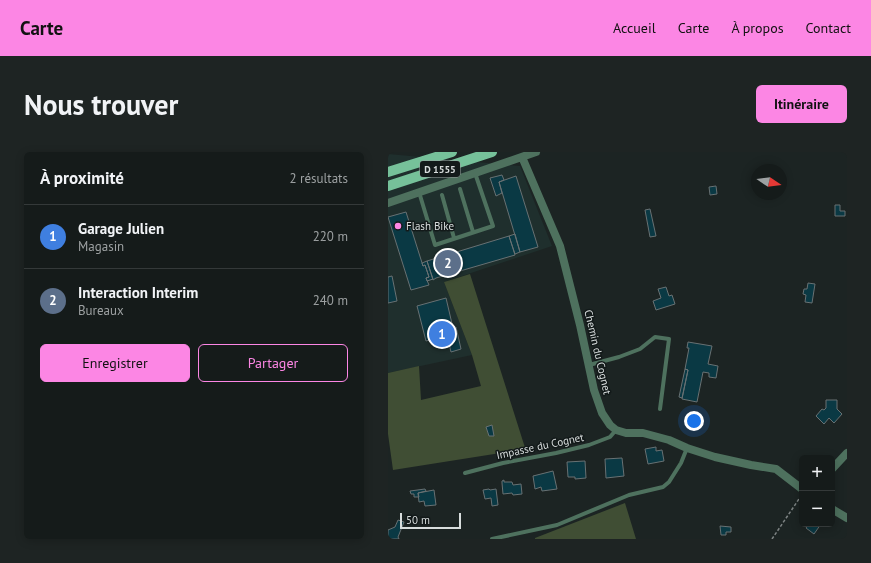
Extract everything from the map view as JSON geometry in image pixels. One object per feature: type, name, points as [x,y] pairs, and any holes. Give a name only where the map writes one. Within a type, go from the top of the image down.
[{"type":"main road","name":"D 1555","points":[[388,172],[452,152]]},
{"type":"main road","name":"D 1555","points":[[388,186],[492,152]]},
{"type":"street","points":[[388,203],[536,152]]},
{"type":"street","name":"Chemin du Cognet","points":[[522,157],[560,246],[594,390],[602,413],[616,430]]},
{"type":"street","points":[[616,430],[626,433],[643,433],[669,440],[687,448],[730,460],[776,469],[799,487]]},
{"type":"street","points":[[835,466],[847,453]]},
{"type":"street","points":[[835,511],[847,518]]},
{"type":"lane","points":[[419,192],[435,244],[493,226],[475,172]]},
{"type":"lane","points":[[460,189],[473,232]]},
{"type":"lane","points":[[442,195],[454,238]]},
{"type":"lane","points":[[588,365],[619,357],[640,348],[655,337],[669,339],[660,409]]},
{"type":"lane","name":"Impasse du Cognet","points":[[465,473],[503,463],[589,445],[610,437],[616,430]]},
{"type":"lane","points":[[492,539],[557,525],[629,495],[663,487],[669,482],[681,463],[687,448]]},
{"type":"path","points":[[772,539],[799,499]]},
{"type":"shaded area","points":[[388,154],[520,166],[552,246],[444,282],[472,355],[388,373]]},
{"type":"green space","points":[[470,274],[527,454],[513,451],[393,470],[388,434],[388,373],[419,366],[421,400],[481,386],[472,355],[444,282]]},
{"type":"green space","points":[[625,503],[636,539],[535,539],[535,538]]},
{"type":"building","points":[[502,175],[504,180],[499,182],[502,193],[496,196],[490,178]]},
{"type":"building","points":[[516,176],[538,247],[520,252],[499,182]]},
{"type":"building","points":[[716,186],[717,194],[710,195],[709,187]]},
{"type":"building","points":[[835,205],[840,205],[840,211],[845,211],[845,216],[835,216]]},
{"type":"building","points":[[650,209],[656,236],[650,237],[645,210]]},
{"type":"building","points":[[406,212],[423,266],[425,265],[429,277],[426,278],[429,285],[411,290],[388,217]]},
{"type":"building","points":[[515,234],[520,252],[515,254],[509,236]]},
{"type":"building","points":[[509,236],[515,255],[433,280],[427,261]]},
{"type":"building","points":[[427,261],[433,279],[427,281],[426,278],[429,277],[425,265],[423,266],[422,263]]},
{"type":"building","points":[[392,276],[397,301],[388,303],[388,277]]},
{"type":"building","points":[[808,283],[815,284],[812,303],[805,302],[806,295],[803,294],[804,289],[807,289]]},
{"type":"building","points":[[666,287],[669,296],[672,295],[675,304],[656,310],[653,301],[661,298],[658,289]]},
{"type":"building","points":[[446,298],[453,328],[456,327],[461,349],[451,352],[447,335],[426,341],[417,306]]},
{"type":"building","points":[[688,342],[712,346],[708,364],[718,366],[716,378],[709,377],[709,373],[703,372],[697,402],[682,399],[688,370],[685,369],[689,348],[687,348]]},
{"type":"building","points":[[685,369],[688,370],[682,398],[679,397]]},
{"type":"building","points":[[826,400],[837,400],[837,409],[842,414],[834,423],[829,418],[824,424],[816,416],[822,409],[824,410],[826,408]]},
{"type":"building","points":[[492,425],[494,436],[489,436],[486,427]]},
{"type":"building","points":[[656,447],[656,451],[662,450],[664,461],[648,464],[645,449]]},
{"type":"building","points":[[622,458],[624,476],[606,478],[605,459]]},
{"type":"building","points":[[585,461],[586,478],[575,479],[575,477],[568,477],[567,462]]},
{"type":"building","points":[[553,471],[557,489],[542,491],[541,487],[535,489],[533,476]]},
{"type":"building","points":[[504,480],[504,482],[512,482],[513,485],[521,484],[522,494],[503,494],[502,481]]},
{"type":"building","points":[[425,489],[426,491],[418,493],[419,497],[414,497],[414,494],[411,494],[410,491]]},
{"type":"building","points":[[496,489],[498,505],[492,506],[491,498],[485,499],[483,490]]},
{"type":"building","points":[[434,490],[436,505],[425,506],[424,501],[419,502],[418,493]]},
{"type":"building","points":[[398,520],[404,522],[398,537],[399,539],[388,539],[388,530],[395,527]]},
{"type":"building","points":[[720,526],[731,527],[731,532],[726,532],[726,535],[721,535]]},
{"type":"building","points":[[807,527],[819,527],[814,534],[806,528]]},
{"type":"place","name":"Flash Bike","points":[[398,226]]},
{"type":"place","name":"Interaction Interim","points":[[448,263]]},
{"type":"place","name":"Garage Julien","points":[[442,334]]}]
